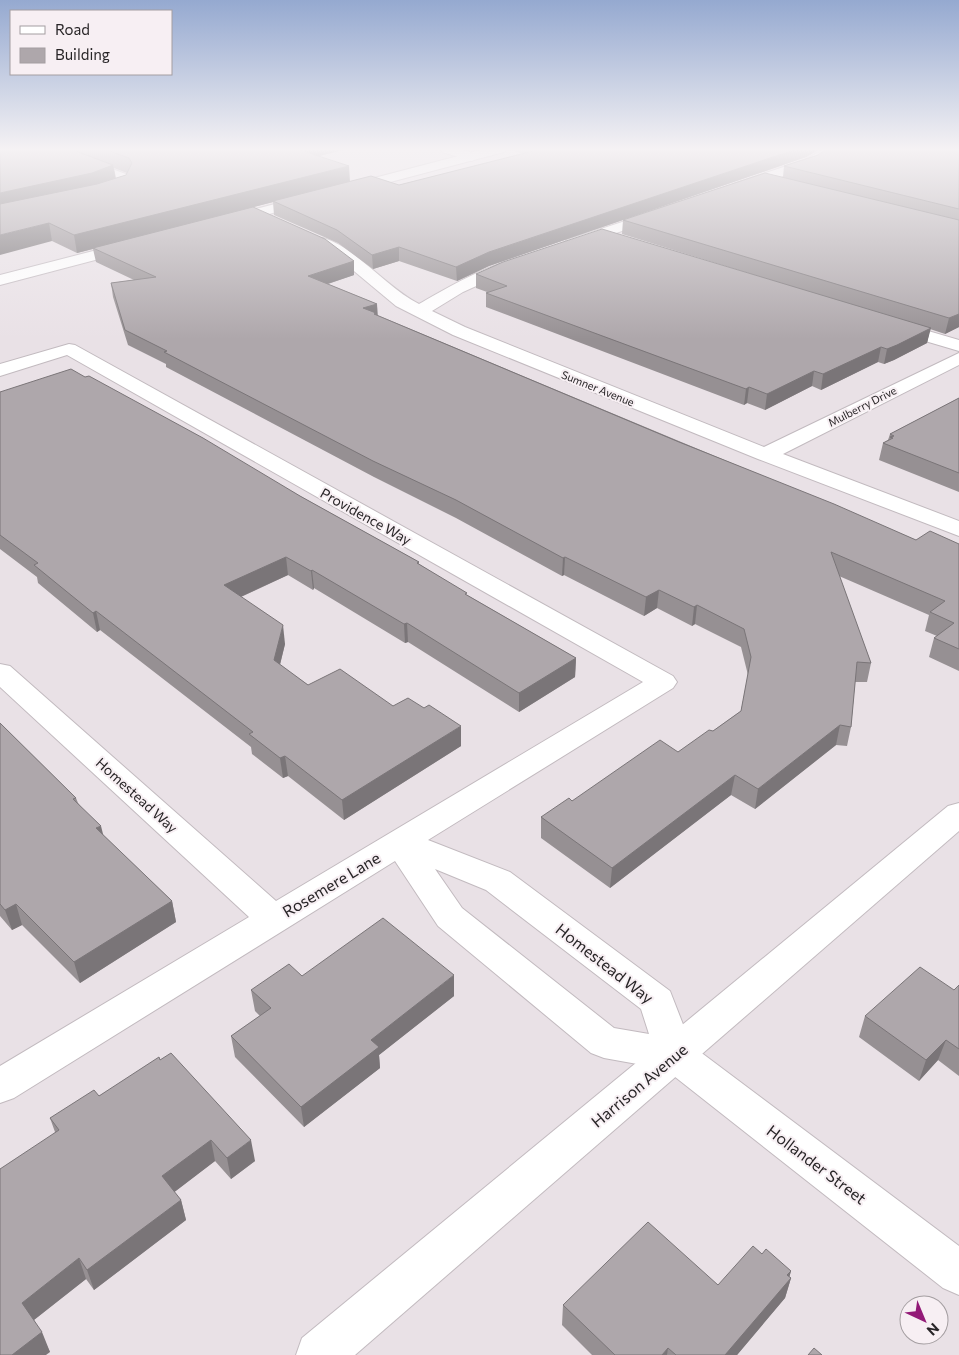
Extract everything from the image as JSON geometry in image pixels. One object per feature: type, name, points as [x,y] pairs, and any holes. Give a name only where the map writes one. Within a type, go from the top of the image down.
[{"type":"street","points":[[208,226],[258,212]]},
{"type":"street","points":[[561,247],[663,212]]},
{"type":"street","points":[[255,213],[286,226]]},
{"type":"street","points":[[599,234],[627,243]]},
{"type":"street","name":"Sumner Avenue","points":[[307,235],[347,258],[387,292],[459,331],[765,455],[959,530]]},
{"type":"street","points":[[0,280],[143,243]]},
{"type":"street","points":[[419,311],[457,289],[524,260]]},
{"type":"street","points":[[883,322],[959,346]]},
{"type":"street","name":"Providence Way","points":[[0,370],[69,349],[662,682]]},
{"type":"street","name":"Mulberry Drive","points":[[765,455],[959,358]]},
{"type":"street","name":"Homestead Way","points":[[0,672],[273,919]]},
{"type":"street","name":"Rosemere Lane","points":[[0,1086],[662,682]]},
{"type":"street","name":"Harrison Avenue","points":[[320,1355],[959,814]]},
{"type":"street","points":[[400,842],[450,917],[604,1042],[675,1055]]},
{"type":"street","name":"Homestead Way","points":[[400,842],[498,881],[657,1001],[675,1055]]},
{"type":"street","name":"Hollander Street","points":[[675,1055],[959,1272]]},
{"type":"building","points":[[0,212],[165,212],[74,235],[49,223],[0,235]]},
{"type":"building","points":[[233,212],[265,212],[325,239],[354,261],[308,276],[377,304],[363,308],[376,313],[374,314],[679,442],[834,504],[916,540],[930,531],[959,544],[959,649],[934,638],[954,623],[930,612],[945,601],[831,552],[871,663],[857,662],[851,727],[840,725],[758,789],[735,775],[612,868],[541,817],[569,798],[572,801],[660,740],[678,752],[709,730],[713,731],[741,711],[751,657],[744,629],[697,605],[694,607],[659,590],[646,597],[565,557],[563,558],[456,500],[373,461],[125,330],[111,283],[156,277],[93,248]]},
{"type":"building","points":[[298,212],[608,212],[489,252],[456,267],[399,247],[372,255],[337,230]]},
{"type":"building","points":[[646,212],[927,212],[959,220],[959,314],[949,318],[623,220]]},
{"type":"building","points":[[602,229],[931,328],[897,345],[887,349],[881,347],[823,374],[814,371],[767,394],[749,387],[746,389],[486,293],[507,286],[476,274],[503,262]]},
{"type":"building","points":[[71,369],[85,377],[89,376],[203,438],[300,496],[419,562],[417,563],[467,593],[465,594],[576,658],[519,693],[407,623],[404,624],[312,570],[286,557],[224,585],[283,625],[274,660],[308,685],[340,669],[393,706],[408,698],[424,708],[429,705],[461,726],[342,800],[285,756],[280,758],[249,734],[253,732],[96,611],[93,613],[34,565],[38,563],[0,535],[0,392]]},
{"type":"building","points":[[959,398],[959,473],[883,443],[893,438],[890,437],[894,436],[890,434]]},
{"type":"building","points":[[0,723],[76,798],[73,799],[101,826],[96,828],[172,901],[74,962],[16,904],[5,910],[0,904]]},
{"type":"building","points":[[383,918],[454,975],[371,1040],[379,1047],[301,1107],[231,1036],[271,1008],[251,990],[289,964],[302,976]]},
{"type":"building","points":[[920,967],[954,990],[959,985],[959,1049],[946,1040],[926,1060],[865,1016]]},
{"type":"building","points":[[171,1053],[251,1140],[227,1158],[211,1140],[162,1176],[181,1200],[87,1270],[79,1258],[22,1303],[42,1332],[12,1355],[0,1355],[0,1169],[59,1130],[50,1118],[94,1090],[99,1096],[159,1057],[160,1060]]},
{"type":"building","points":[[648,1222],[718,1285],[753,1246],[762,1254],[766,1249],[791,1271],[787,1275],[791,1278],[725,1355],[676,1355],[668,1348],[662,1355],[615,1355],[563,1305]]},
{"type":"building","points":[[814,1348],[822,1355],[808,1355]]}]
